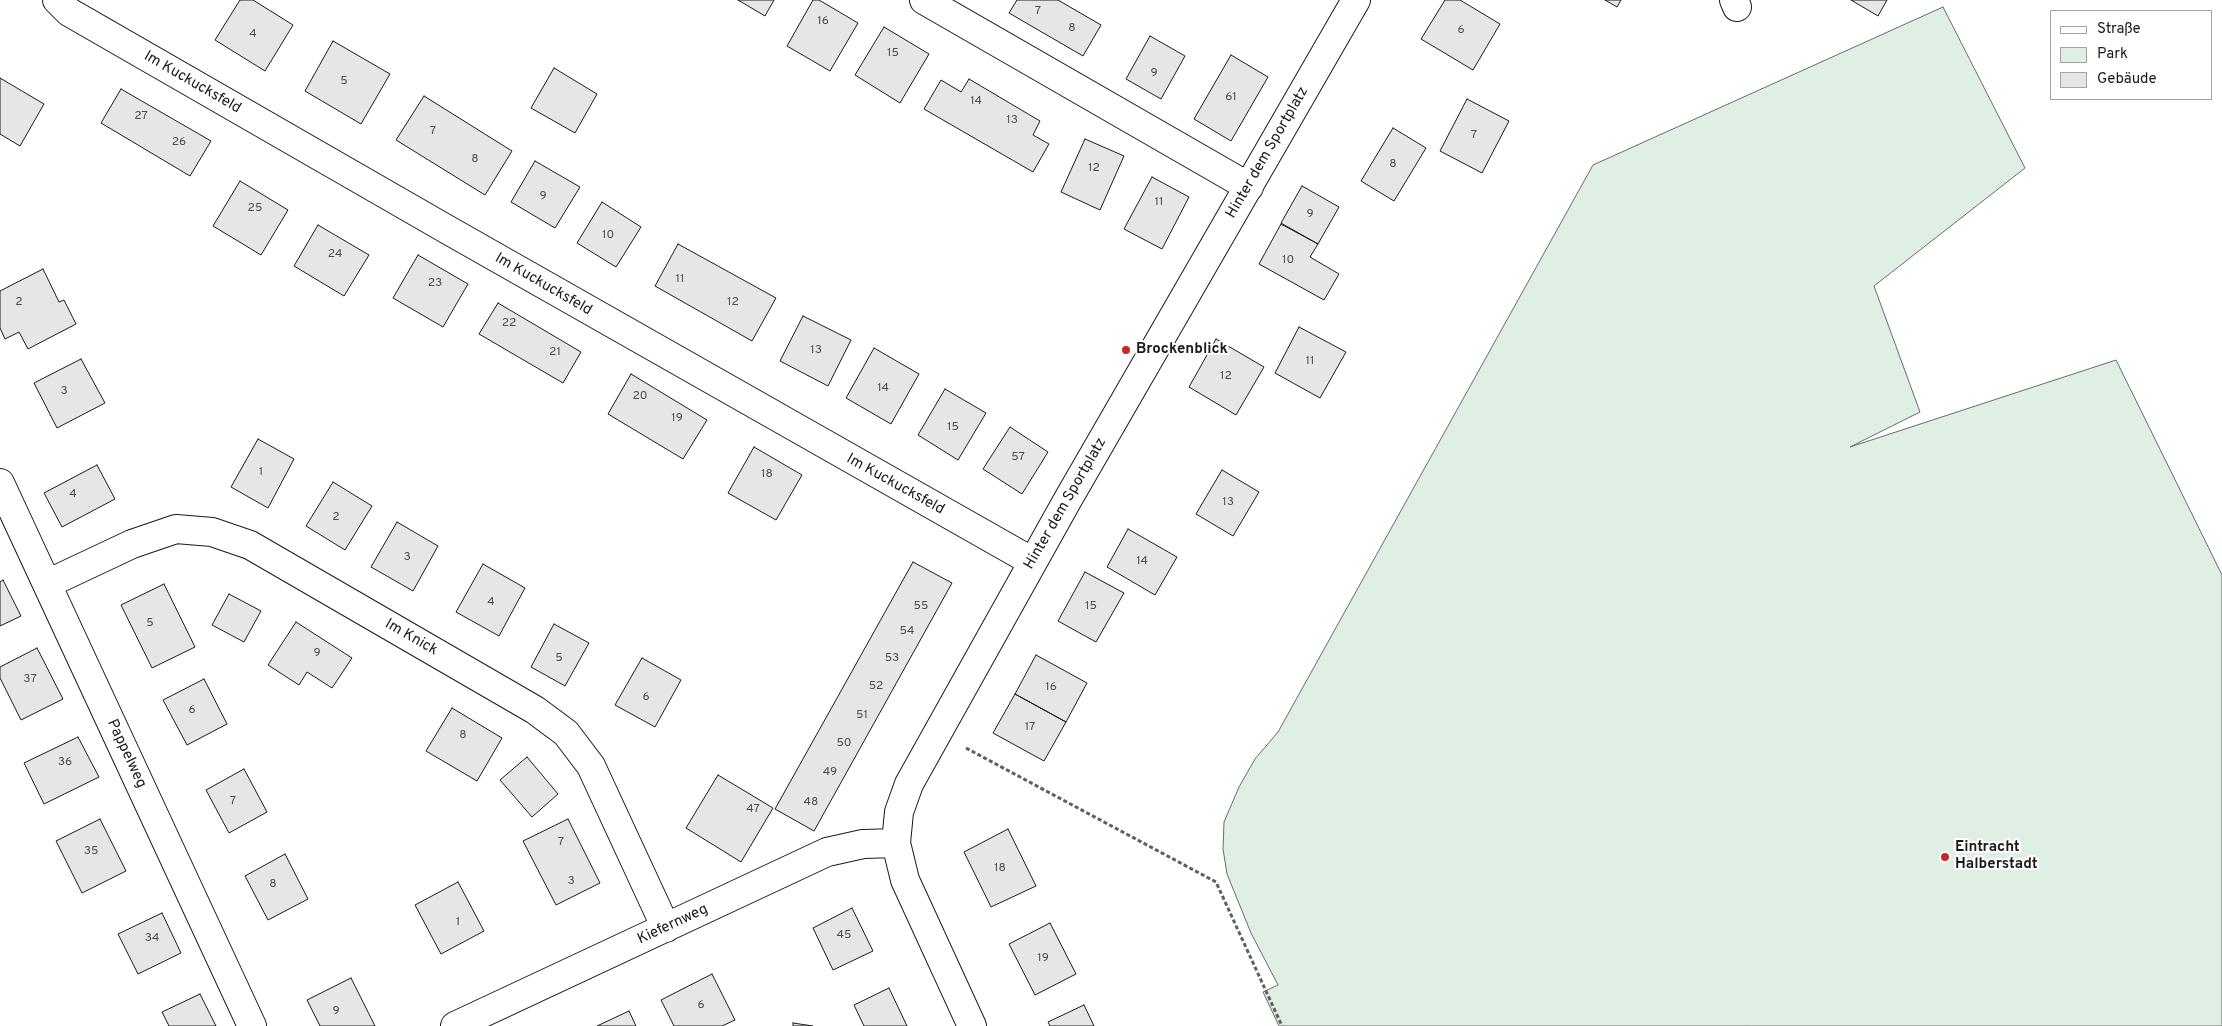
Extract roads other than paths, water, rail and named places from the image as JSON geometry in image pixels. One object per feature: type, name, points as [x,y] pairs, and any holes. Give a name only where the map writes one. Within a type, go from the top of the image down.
[{"type":"street","name":"Im Kuckucksfeld","points":[[57,0],[69,12],[439,226],[1033,562]]},
{"type":"street","points":[[924,0],[1249,187]]},
{"type":"street","name":"Hinter dem Sportplatz","points":[[972,1026],[905,880],[896,843],[899,812],[909,784],[936,732],[1356,0]]},
{"type":"street","name":"Pappelweg","points":[[0,483],[252,1026]]},
{"type":"street","name":"Im Knick","points":[[47,584],[132,544],[176,529],[212,532],[250,545],[535,710],[566,733],[591,766],[666,928]]},
{"type":"street","name":"Kiefernweg","points":[[455,1026],[827,852],[863,844],[896,843]]},
{"type":"place","name":"Brockenblick","points":[[1126,350]]},
{"type":"place","name":"Eintracht Halberstadt","points":[[1945,857]]}]
